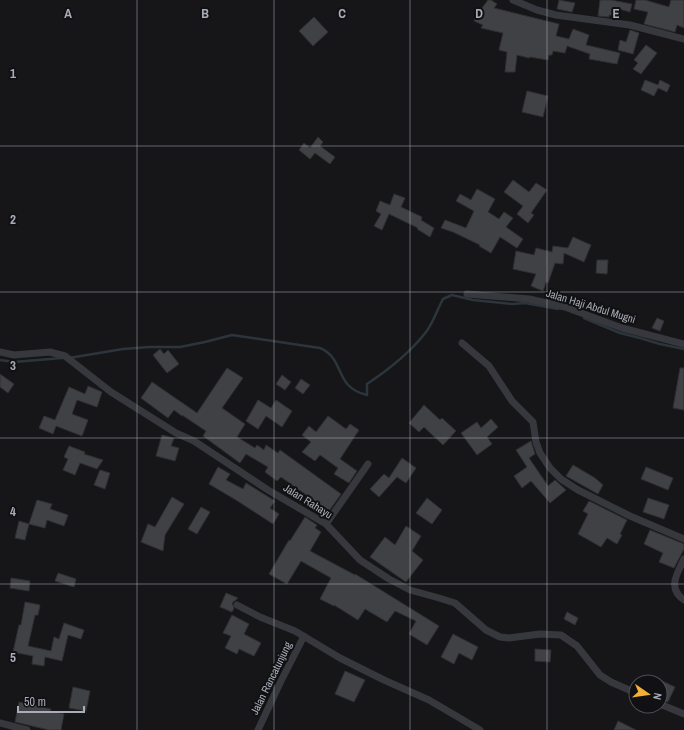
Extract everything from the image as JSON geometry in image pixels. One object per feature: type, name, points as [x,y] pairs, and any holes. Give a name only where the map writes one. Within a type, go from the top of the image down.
[{"type":"street","points":[[513,0],[537,10],[556,15],[630,25],[684,39]]},
{"type":"street","name":"Jalan Haji Abdul Mugni","points":[[467,294],[529,299],[566,307],[622,328],[684,344]]},
{"type":"street","points":[[462,343],[489,366],[512,400],[533,422],[536,442],[540,453],[550,468],[561,479],[578,490],[630,516],[684,539]]},
{"type":"street","name":"Jalan Rahayu","points":[[0,352],[14,355],[50,352],[68,358],[111,392],[176,433],[194,441],[223,458],[268,490],[326,524],[360,560],[400,585],[418,593],[455,603],[486,630],[500,637],[509,638],[540,634],[561,635],[576,646],[600,675],[628,689]]},
{"type":"street","points":[[326,524],[368,464]]},
{"type":"street","points":[[684,559],[677,575],[675,590],[677,595],[684,600]]},
{"type":"street","points":[[237,605],[260,617],[295,631],[340,658],[429,700],[480,730]]},
{"type":"street","name":"Jalan Rancatunjung","points":[[258,730],[304,636]]},
{"type":"street","points":[[668,707],[684,714]]},
{"type":"street","points":[[0,723],[27,730]]},
{"type":"building","points":[[488,0],[491,0],[497,4],[494,8],[559,24],[556,36],[569,39],[573,29],[589,35],[586,45],[620,53],[617,64],[589,59],[590,54],[567,46],[565,53],[553,51],[552,55],[549,55],[548,60],[517,55],[515,72],[505,72],[507,52],[499,50],[503,33],[481,28],[483,25],[474,21],[478,11],[479,12]]},
{"type":"building","points":[[559,0],[575,3],[572,12],[557,9]]},
{"type":"building","points":[[600,0],[611,0],[632,4],[630,12],[619,9],[617,16],[598,16]]},
{"type":"building","points":[[636,0],[645,0],[669,7],[671,0],[684,0],[684,28],[677,25],[675,32],[644,24],[648,12],[634,9]]},
{"type":"building","points":[[314,17],[328,32],[313,46],[299,31]]},
{"type":"building","points":[[630,30],[639,33],[633,54],[618,50],[620,40],[626,42]]},
{"type":"building","points":[[646,45],[657,53],[641,74],[633,69],[638,63],[634,60]]},
{"type":"building","points":[[645,80],[658,85],[660,80],[670,85],[667,92],[658,88],[654,96],[641,90]]},
{"type":"building","points":[[527,91],[548,96],[543,117],[522,112]]},
{"type":"building","points":[[318,137],[323,142],[320,146],[335,157],[330,164],[315,153],[310,159],[299,150],[304,143],[310,148]]},
{"type":"building","points":[[513,180],[529,192],[536,183],[547,190],[531,213],[534,215],[528,223],[517,214],[523,206],[504,192]]},
{"type":"building","points":[[477,189],[495,199],[488,212],[499,219],[504,212],[513,218],[506,227],[523,239],[517,248],[500,237],[491,253],[479,246],[480,245],[441,228],[445,220],[466,228],[474,211],[456,201],[460,194],[471,200]]},
{"type":"building","points":[[394,194],[405,198],[401,207],[422,217],[421,220],[434,228],[430,237],[417,229],[418,228],[389,214],[382,230],[374,226],[381,214],[376,211],[380,201],[390,205]]},
{"type":"building","points":[[573,237],[591,245],[584,262],[564,253],[563,264],[555,263],[548,283],[546,282],[543,291],[531,286],[536,274],[513,269],[516,251],[534,255],[536,248],[552,252],[553,246],[568,248]]},
{"type":"building","points":[[597,260],[608,260],[607,274],[596,273]]},
{"type":"building","points":[[657,318],[664,321],[660,331],[652,328]]},
{"type":"building","points":[[160,349],[164,354],[168,350],[179,364],[167,373],[153,355]]},
{"type":"building","points":[[227,368],[243,378],[222,408],[245,424],[237,437],[255,448],[257,445],[264,450],[266,445],[278,453],[280,450],[341,494],[329,511],[281,477],[277,481],[265,472],[268,467],[246,454],[240,463],[203,436],[206,431],[174,410],[168,418],[141,398],[152,382],[197,413]]},
{"type":"building","points":[[680,368],[684,368],[684,410],[673,408]]},
{"type":"building","points":[[0,374],[14,384],[8,393],[0,387]]},
{"type":"building","points":[[282,375],[291,382],[285,390],[276,384]]},
{"type":"building","points":[[301,379],[310,385],[303,394],[295,388]]},
{"type":"building","points":[[88,386],[102,392],[97,407],[77,400],[72,414],[88,420],[82,436],[56,426],[53,434],[39,428],[44,416],[55,420],[69,387],[85,394]]},
{"type":"building","points":[[258,400],[271,408],[276,400],[292,411],[282,427],[266,416],[258,429],[246,421]]},
{"type":"building","points":[[424,405],[440,420],[442,418],[456,431],[443,445],[424,427],[419,432],[409,423]]},
{"type":"building","points":[[328,416],[346,429],[350,424],[359,430],[340,459],[357,471],[349,483],[334,474],[338,468],[320,455],[315,461],[302,452],[311,442],[302,435],[309,426],[316,432]]},
{"type":"building","points":[[491,419],[498,427],[487,437],[492,444],[477,455],[461,433],[477,422],[481,428]]},
{"type":"building","points":[[162,435],[174,438],[171,446],[179,448],[175,461],[156,456]]},
{"type":"building","points":[[531,441],[535,454],[529,458],[548,486],[555,480],[566,490],[550,503],[531,481],[522,488],[514,476],[527,467],[516,450]]},
{"type":"building","points":[[69,446],[85,452],[84,454],[103,460],[97,469],[80,463],[75,475],[63,470],[68,459],[64,457]]},
{"type":"building","points":[[402,458],[416,468],[406,483],[397,477],[379,497],[370,489],[384,474],[389,478]]},
{"type":"building","points":[[573,465],[595,478],[603,485],[598,494],[566,476]]},
{"type":"building","points":[[218,467],[230,474],[226,480],[243,489],[246,483],[275,501],[270,508],[279,514],[273,524],[209,484]]},
{"type":"building","points":[[646,467],[673,478],[668,490],[641,479]]},
{"type":"building","points":[[100,470],[110,473],[105,489],[94,485]]},
{"type":"building","points":[[172,497],[184,504],[165,535],[163,551],[141,542],[148,524],[155,527]]},
{"type":"building","points":[[427,498],[442,510],[432,524],[416,513]]},
{"type":"building","points":[[648,498],[669,505],[664,519],[643,512]]},
{"type":"building","points":[[37,500],[52,504],[50,509],[68,515],[64,526],[47,520],[45,528],[29,524]]},
{"type":"building","points":[[589,501],[627,520],[617,544],[607,538],[601,547],[578,534],[588,514],[583,511]]},
{"type":"building","points":[[201,507],[210,512],[197,534],[188,529]]},
{"type":"building","points":[[305,517],[317,525],[315,528],[321,532],[310,551],[355,574],[439,626],[427,645],[409,634],[416,621],[395,611],[387,622],[365,609],[358,620],[334,605],[320,599],[331,578],[301,561],[287,584],[269,574],[289,540],[290,541]]},
{"type":"building","points":[[19,521],[29,524],[25,540],[15,538]]},
{"type":"building","points":[[406,526],[421,536],[412,551],[423,560],[406,582],[370,557],[385,537],[395,545]]},
{"type":"building","points":[[650,530],[684,544],[684,549],[674,568],[659,562],[663,553],[644,544]]},
{"type":"building","points":[[58,573],[76,579],[74,587],[55,581]]},
{"type":"building","points":[[11,578],[30,581],[29,591],[10,588]]},
{"type":"building","points":[[226,593],[238,598],[232,603],[234,608],[232,612],[220,607]]},
{"type":"building","points":[[25,602],[40,605],[38,615],[35,615],[28,646],[51,651],[54,637],[59,639],[64,623],[84,630],[81,639],[68,635],[62,661],[45,657],[44,666],[32,664],[33,656],[13,652],[19,625],[21,625]]},
{"type":"building","points":[[567,612],[578,618],[575,625],[564,619]]},
{"type":"building","points":[[232,615],[249,624],[244,634],[261,643],[254,656],[239,649],[237,654],[225,648],[231,636],[223,633]]},
{"type":"building","points":[[453,634],[478,647],[472,660],[459,653],[454,664],[441,657]]},
{"type":"building","points":[[535,649],[551,650],[550,662],[535,661]]},
{"type":"building","points":[[345,671],[365,680],[354,702],[335,694]]},
{"type":"building","points":[[668,684],[675,687],[668,702]]},
{"type":"building","points":[[73,687],[90,691],[86,711],[69,708]]},
{"type":"building","points":[[19,702],[51,709],[50,711],[64,714],[61,730],[49,730],[15,722]]},
{"type":"building","points":[[618,721],[636,730],[614,730]]},
{"type":"waterway","points":[[69,358],[123,349],[180,347],[232,335],[320,348],[334,359],[344,380],[349,386],[356,391],[367,395],[367,384],[398,361],[420,340],[433,321],[443,299],[452,295],[473,300],[512,304],[525,303],[558,309]]},
{"type":"waterway","points":[[584,318],[620,333],[684,349]]},
{"type":"waterway","points":[[0,360],[14,362],[62,358]]}]
